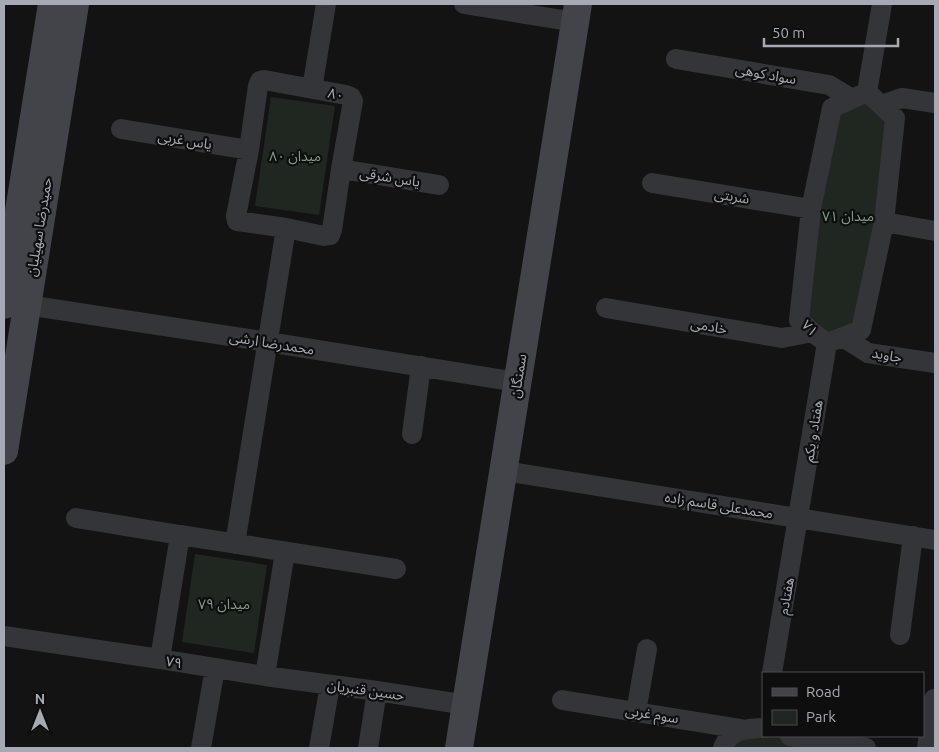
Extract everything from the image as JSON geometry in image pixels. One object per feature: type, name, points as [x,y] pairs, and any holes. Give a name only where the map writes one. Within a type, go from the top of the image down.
[{"type":"main road","name":"حمیدرضا سهیلیان","points":[[4,451],[10,303],[52,4]]},
{"type":"main road","name":"حمیدرضا سهیلیان","points":[[10,303],[75,4]]},
{"type":"main road","name":"سمنگان","points":[[459,748],[577,13]]},
{"type":"street","points":[[312,89],[326,4]]},
{"type":"street","points":[[464,4],[577,13]]},
{"type":"street","points":[[827,338],[861,330],[884,222],[895,118],[882,105],[860,95],[882,4]]},
{"type":"street","name":"سواد کوهی","points":[[676,59],[830,85],[860,95]]},
{"type":"street","name":"۸۰","points":[[264,80],[312,89],[346,95],[351,97],[353,101],[330,235],[324,236],[237,221],[236,216],[260,81],[264,80]]},
{"type":"street","name":"۷۱","points":[[827,338],[799,320],[811,209],[832,108],[860,95]]},
{"type":"street","points":[[882,105],[902,98],[935,103]]},
{"type":"street","name":"یاس غربی","points":[[121,129],[248,150]]},
{"type":"street","name":"یاس شرقی","points":[[340,169],[439,185]]},
{"type":"street","name":"شربتی","points":[[652,183],[811,209]]},
{"type":"street","points":[[884,222],[935,231]]},
{"type":"street","points":[[235,544],[286,228]]},
{"type":"street","name":"محمدرضا ارشی","points":[[10,303],[517,382]]},
{"type":"street","name":"خادمی","points":[[606,308],[782,338],[827,338]]},
{"type":"street","name":"جاوید","points":[[827,338],[868,353],[935,363]]},
{"type":"street","name":"هفتاد و یکم","points":[[799,518],[827,338]]},
{"type":"street","points":[[412,434],[421,366]]},
{"type":"street","name":"محمدعلی قاسم زاده","points":[[504,470],[935,540]]},
{"type":"street","points":[[76,518],[396,569]]},
{"type":"street","name":"هفتادم","points":[[772,672],[799,518]]},
{"type":"street","name":"۷۹","points":[[180,535],[160,659],[265,676]]},
{"type":"street","points":[[900,634],[914,536]]},
{"type":"street","points":[[265,676],[285,552]]},
{"type":"street","points":[[4,636],[160,659]]},
{"type":"street","points":[[636,712],[647,649]]},
{"type":"street","points":[[201,748],[215,668]]},
{"type":"street","name":"حسین قنبریان","points":[[265,676],[467,705]]},
{"type":"street","points":[[319,748],[330,686]]},
{"type":"street","points":[[368,748],[377,691]]},
{"type":"street","points":[[927,748],[934,698]]},
{"type":"street","name":"سوم غربی","points":[[562,700],[741,729],[762,728]]},
{"type":"street","points":[[723,748],[727,738],[741,729]]},
{"type":"street","points":[[790,737],[796,748]]},
{"type":"street","points":[[795,737],[866,748]]},
{"type":"green space","name":"میدان ۷۱","points":[[867,92],[895,118],[861,330],[827,343],[799,320],[832,108]]},
{"type":"green space","name":"میدان ۸۰","points":[[271,97],[335,106],[319,215],[255,206]]},
{"type":"green space","name":"میدان ۷۹","points":[[195,554],[267,565],[254,653],[182,642]]},
{"type":"green space","points":[[789,737],[796,748],[723,748],[727,738]]}]
